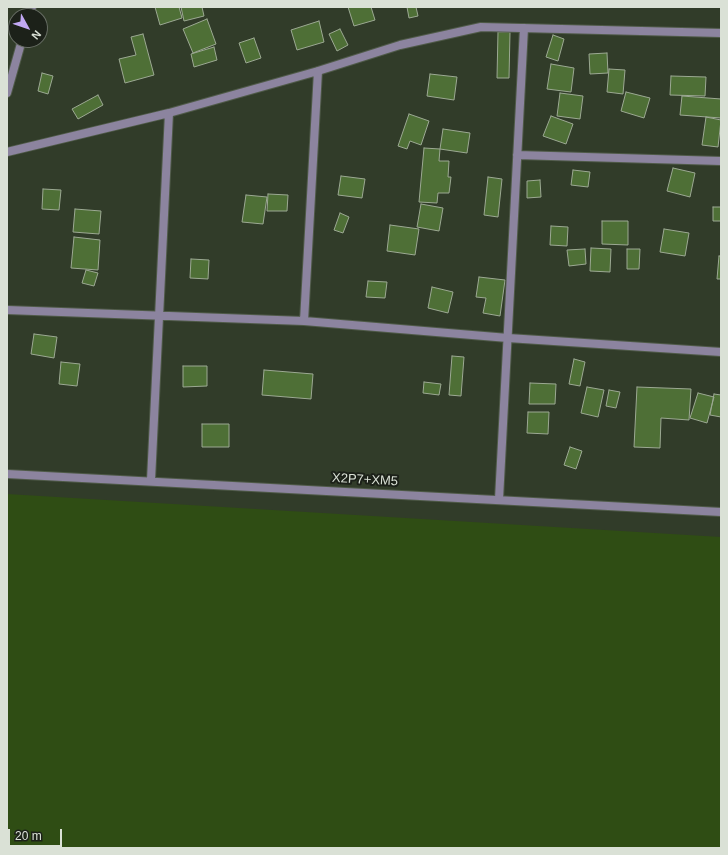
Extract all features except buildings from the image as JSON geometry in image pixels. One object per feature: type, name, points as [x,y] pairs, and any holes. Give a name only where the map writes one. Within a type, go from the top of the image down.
[{"type":"street","points":[[7,152],[168,113],[318,71],[400,45],[481,26],[721,33]]},
{"type":"street","points":[[499,499],[524,28]]},
{"type":"street","points":[[7,92],[20,48]]},
{"type":"street","points":[[304,321],[318,71]]},
{"type":"street","points":[[151,480],[168,113]]},
{"type":"street","points":[[517,155],[721,161]]},
{"type":"street","points":[[7,310],[304,321],[508,338],[721,352]]},
{"type":"street","name":"X2P7+XM5","points":[[7,474],[151,480],[721,512]]},
{"type":"green space","points":[[7,494],[721,537],[721,848],[7,848]]}]
